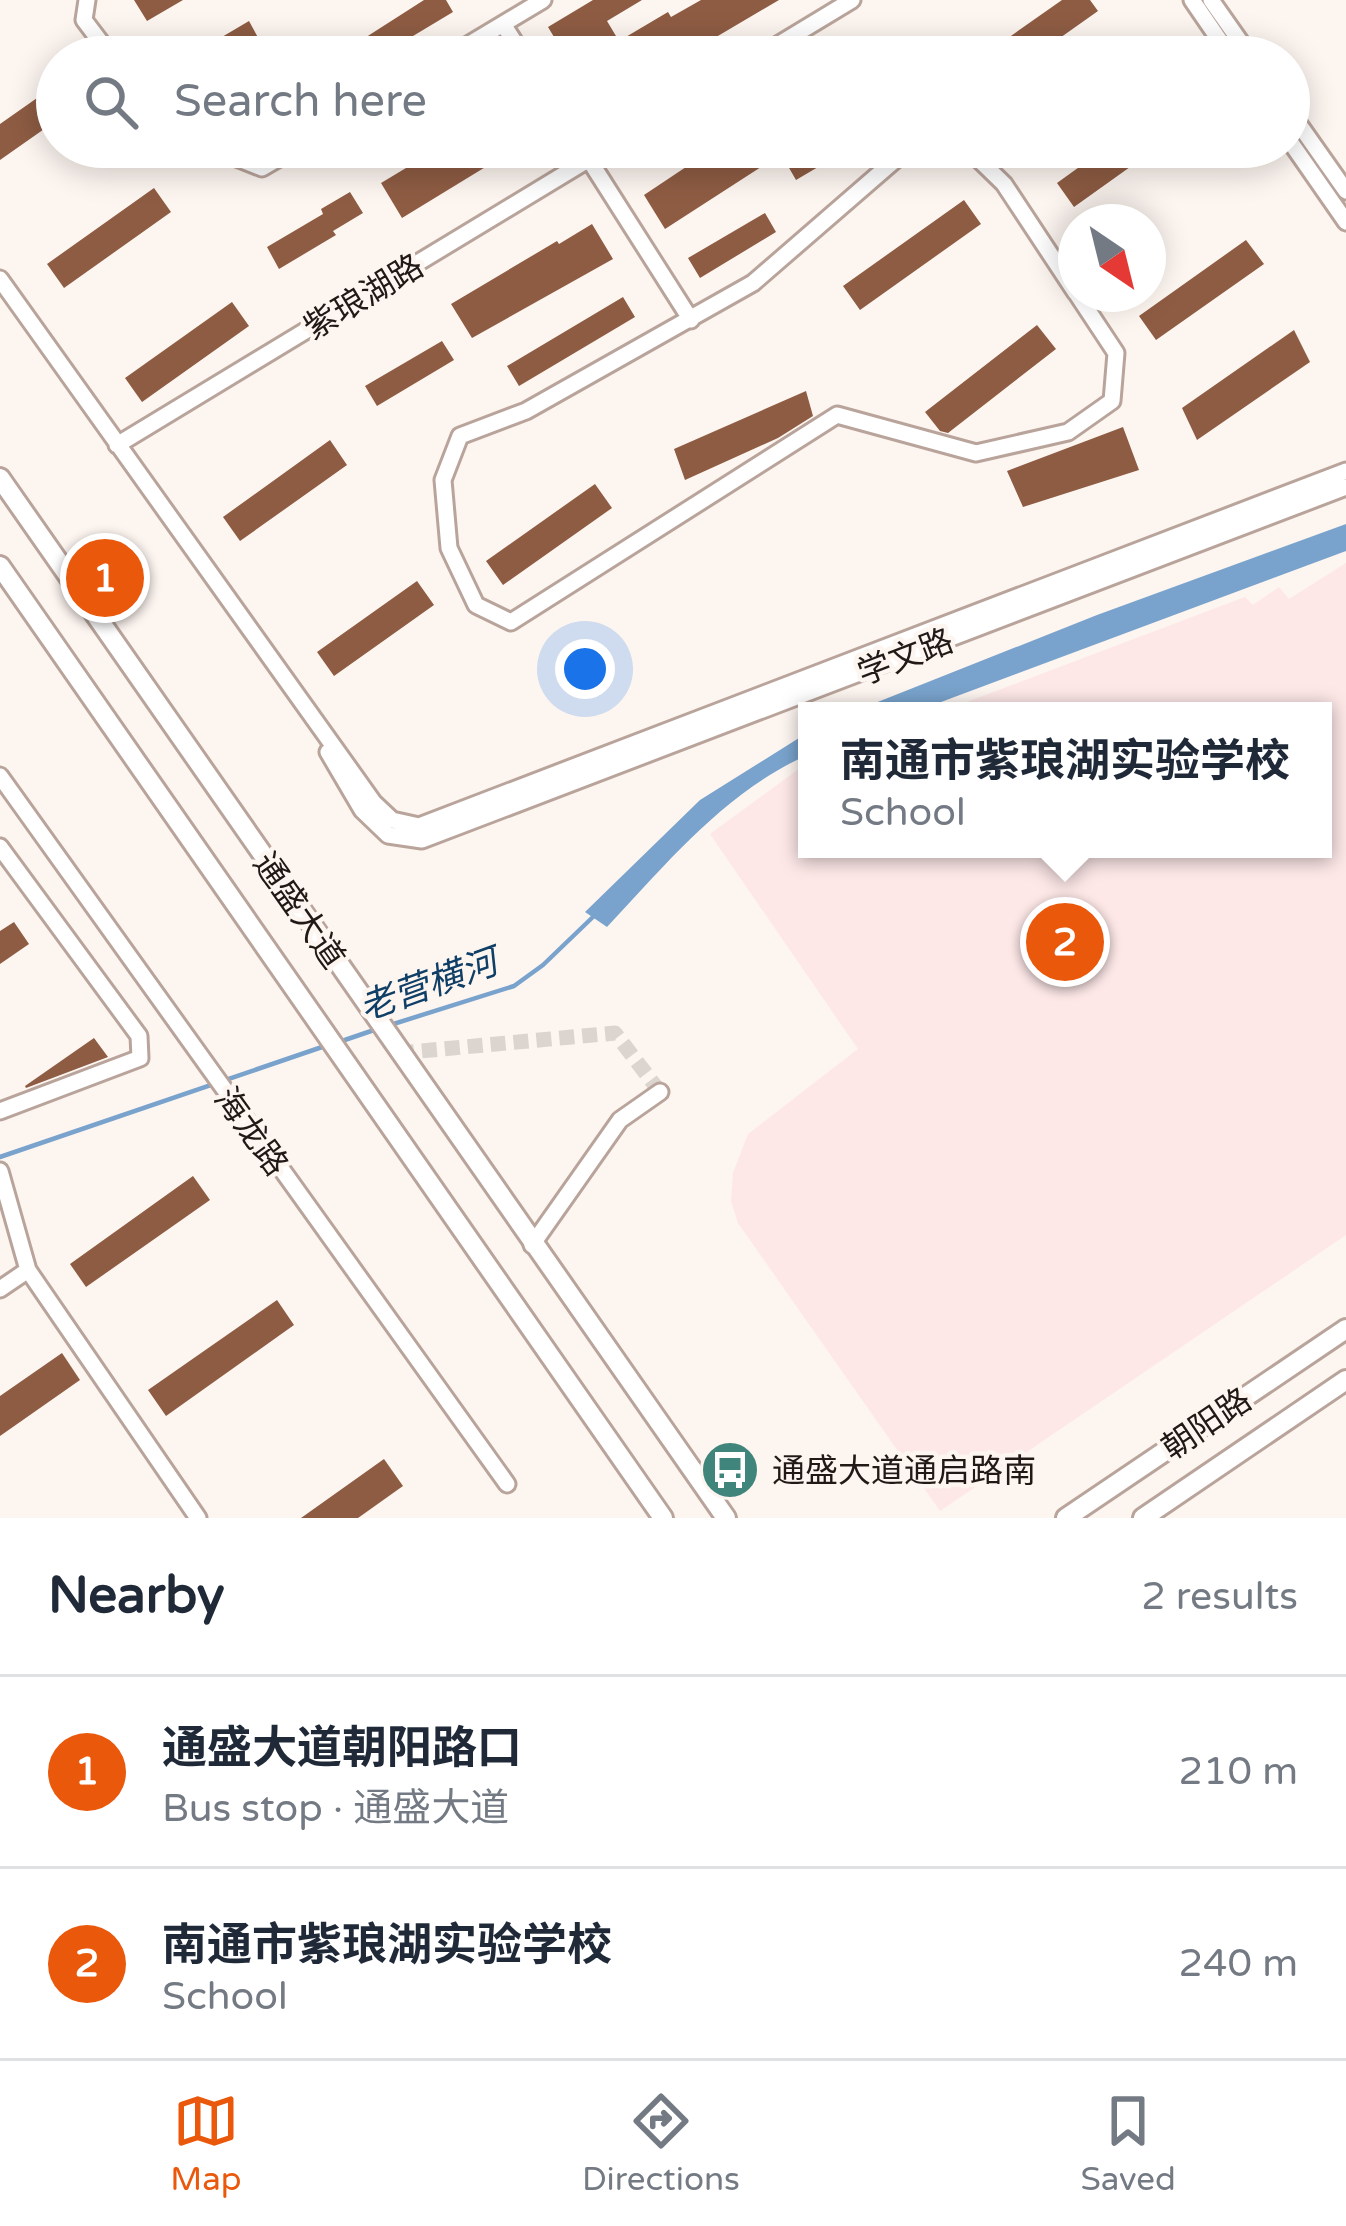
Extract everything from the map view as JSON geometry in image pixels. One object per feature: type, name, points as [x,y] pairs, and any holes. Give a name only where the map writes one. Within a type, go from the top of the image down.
[{"type":"main road","name":"通盛大道","points":[[0,478],[726,1518]]},
{"type":"main road","name":"通盛大道","points":[[0,566],[663,1518]]},
{"type":"main road","name":"朝阳路","points":[[1066,1518],[1346,1329]]},
{"type":"main road","name":"朝阳路","points":[[1143,1518],[1346,1379]]},
{"type":"street","points":[[87,0],[84,20],[96,36]]},
{"type":"street","points":[[483,36],[543,0]]},
{"type":"street","points":[[793,36],[852,0]]},
{"type":"street","points":[[1192,0],[1217,36]]},
{"type":"street","points":[[1211,0],[1236,36]]},
{"type":"street","points":[[503,24],[511,36]]},
{"type":"street","points":[[1310,140],[1346,191]]},
{"type":"street","name":"紫琅湖路","points":[[117,445],[561,168]]},
{"type":"street","points":[[595,168],[691,320]]},
{"type":"street","points":[[886,168],[753,283],[526,411],[460,436],[443,479],[449,548],[476,605],[511,622],[837,415],[976,453],[1068,431],[1112,401],[1116,353],[1089,312]]},
{"type":"street","points":[[988,168],[1004,184],[1058,266]]},
{"type":"street","points":[[1308,168],[1346,222]]},
{"type":"street","name":"学文路","points":[[0,279],[374,803],[392,820],[419,826],[1346,470]]},
{"type":"street","name":"学文路","points":[[314,722],[362,810],[388,835],[422,840],[1346,488]]},
{"type":"street","name":"海龙路","points":[[0,776],[507,1484]]},
{"type":"street","points":[[0,847],[139,1036],[140,1058],[0,1111]]},
{"type":"street","points":[[532,1245],[620,1120],[660,1092]]},
{"type":"street","points":[[0,1172],[28,1270],[198,1518]]},
{"type":"street","points":[[0,1289],[28,1270]]},
{"type":"shaded area","points":[[1346,563],[1346,1235],[940,1511],[738,1223],[731,1201],[733,1173],[748,1134],[858,1049],[710,834],[798,770],[798,858],[1332,858],[1332,702],[967,702],[1245,597],[1253,605],[1279,587],[1289,599]]},
{"type":"water","points":[[1346,524],[1346,551],[941,702],[878,702]]},
{"type":"water","points":[[798,739],[798,760],[723,809],[607,927],[585,912],[700,800]]},
{"type":"building","points":[[134,0],[183,0],[147,21]]},
{"type":"building","points":[[424,0],[446,0],[453,12],[413,36],[368,36]]},
{"type":"building","points":[[593,0],[642,0],[607,21],[616,36],[553,36],[548,27]]},
{"type":"building","points":[[701,0],[779,0],[718,36],[627,36],[668,12],[671,17]]},
{"type":"building","points":[[1062,0],[1090,0],[1098,11],[1063,36],[1011,36]]},
{"type":"building","points":[[249,21],[257,36],[224,36]]},
{"type":"building","points":[[36,99],[36,135],[0,160],[0,124]]},
{"type":"building","points":[[406,168],[484,168],[402,218],[381,183]]},
{"type":"building","points":[[684,168],[759,168],[665,229],[644,195]]},
{"type":"building","points":[[789,168],[816,168],[796,180]]},
{"type":"building","points":[[1078,168],[1129,168],[1078,204],[1072,204],[1057,183]]},
{"type":"building","points":[[154,188],[171,212],[64,288],[47,264]]},
{"type":"building","points":[[350,192],[363,213],[279,269],[267,247]]},
{"type":"building","points":[[964,200],[981,224],[860,310],[843,286]]},
{"type":"building","points":[[765,213],[776,232],[700,278],[688,258]]},
{"type":"building","points":[[592,224],[613,259],[472,338],[451,304]]},
{"type":"building","points":[[1246,240],[1264,264],[1156,340],[1139,316],[1166,312],[1166,297]]},
{"type":"building","points":[[623,297],[635,317],[519,386],[507,366]]},
{"type":"building","points":[[232,302],[249,326],[142,402],[125,378]]},
{"type":"building","points":[[1037,325],[1056,349],[948,433],[940,431],[925,412]]},
{"type":"building","points":[[1294,330],[1310,362],[1197,440],[1182,408]]},
{"type":"building","points":[[442,341],[454,360],[377,406],[365,386]]},
{"type":"building","points":[[806,391],[813,416],[778,438],[685,480],[674,449]]},
{"type":"building","points":[[1123,427],[1139,470],[1023,507],[1007,471]]},
{"type":"building","points":[[330,440],[347,465],[240,541],[223,517]]},
{"type":"building","points":[[595,484],[612,508],[503,585],[486,561]]},
{"type":"building","points":[[417,581],[434,605],[334,676],[317,652]]},
{"type":"building","points":[[14,922],[29,944],[0,964],[0,931]]},
{"type":"building","points":[[94,1038],[108,1057],[26,1088],[25,1086]]},
{"type":"building","points":[[193,1176],[210,1200],[86,1287],[70,1264]]},
{"type":"building","points":[[277,1300],[294,1325],[166,1416],[148,1390]]},
{"type":"building","points":[[62,1353],[80,1380],[0,1436],[0,1396]]},
{"type":"building","points":[[384,1459],[403,1486],[358,1518],[301,1518]]},
{"type":"waterway","name":"老营横河","points":[[387,1026],[514,986],[595,915]]},
{"type":"waterway","name":"老营横河","points":[[336,1043],[377,1029]]},
{"type":"waterway","name":"老营横河","points":[[0,1157],[325,1046]]},
{"type":"tunnel","points":[[399,1053],[615,1033],[660,1092]]},
{"type":"place","name":"通盛大道朝阳路口","points":[[105,578]]},
{"type":"place","name":"南通市紫琅湖实验学校","points":[[1065,942]]},
{"type":"place","name":"通盛大道通启路南","points":[[730,1470]]}]
